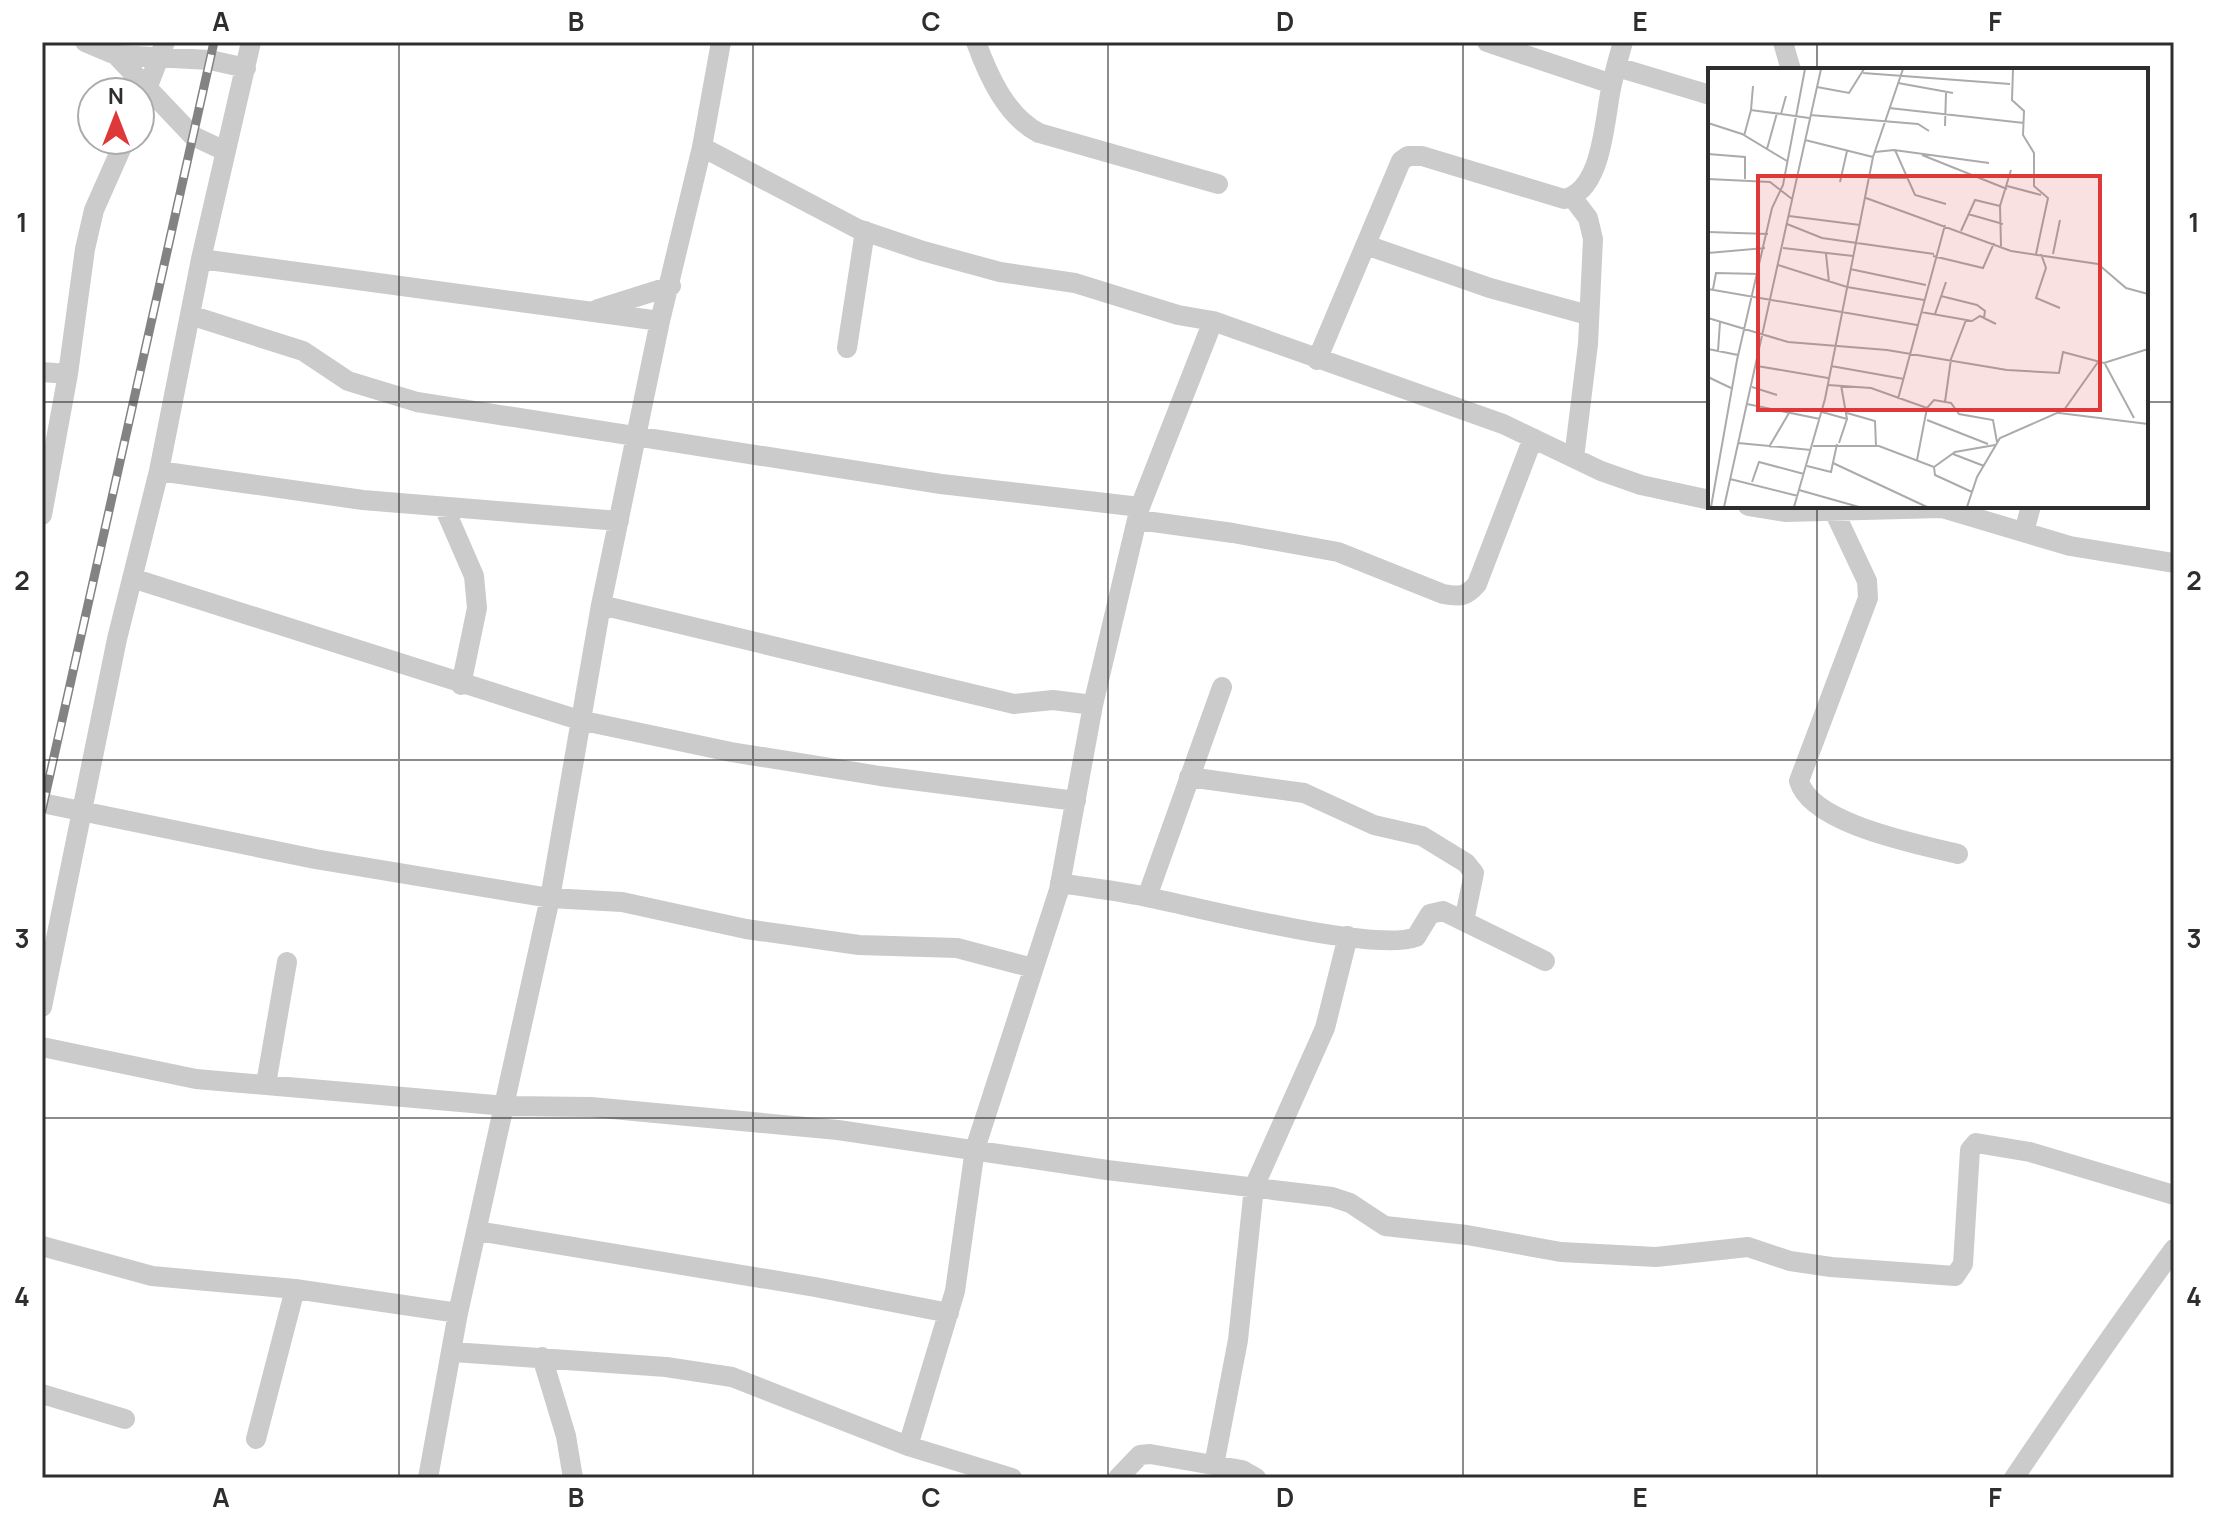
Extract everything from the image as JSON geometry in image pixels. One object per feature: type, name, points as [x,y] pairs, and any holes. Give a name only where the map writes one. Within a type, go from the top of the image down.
[{"type":"street","points":[[85,42],[116,55],[163,50],[246,68]]},
{"type":"street","points":[[42,1007],[132,578],[159,471],[201,259],[251,42]]},
{"type":"street","points":[[428,1478],[458,1313],[550,898],[601,605],[639,437],[660,321],[671,286],[702,147],[721,42]]},
{"type":"street","points":[[976,42],[985,68],[1021,124],[1039,133],[1218,184]]},
{"type":"street","points":[[1487,42],[1614,76],[1708,95]]},
{"type":"street","points":[[1317,360],[1401,161],[1408,156],[1422,156],[1564,199],[1572,197],[1580,191],[1595,167],[1623,42]]},
{"type":"street","points":[[1783,42],[1790,68]]},
{"type":"street","points":[[152,76],[163,50]]},
{"type":"street","points":[[116,55],[129,76]]},
{"type":"street","points":[[156,108],[193,136],[225,151]]},
{"type":"street","points":[[702,147],[865,231],[1000,272],[1075,283],[1178,315],[1213,321],[1317,360],[1420,393],[1641,485],[1708,500]]},
{"type":"street","points":[[42,515],[46,467],[68,374],[94,210],[118,156]]},
{"type":"street","points":[[1572,197],[1588,218],[1593,239],[1588,344],[1574,458]]},
{"type":"street","points":[[847,348],[865,231]]},
{"type":"street","points":[[1366,245],[1490,288],[1588,315]]},
{"type":"street","points":[[201,259],[660,321]]},
{"type":"street","points":[[592,311],[671,286]]},
{"type":"street","points":[[190,315],[303,351],[348,381],[417,402],[1139,514],[1338,552],[1459,597],[1468,595],[1477,584],[1533,438]]},
{"type":"street","points":[[908,1446],[949,1313],[963,1249],[975,1149],[1060,883],[1093,705],[1139,514],[1213,321]]},
{"type":"street","points":[[42,372],[68,374]]},
{"type":"street","points":[[159,471],[363,500],[619,521]]},
{"type":"street","points":[[444,507],[474,576],[477,608],[461,685]]},
{"type":"street","points":[[1760,508],[1785,512],[1805,508],[1838,508],[1867,581],[1868,598],[1799,781],[1803,793],[1823,810],[1890,838],[1958,854]]},
{"type":"street","points":[[1942,508],[2102,553],[2173,561]]},
{"type":"street","points":[[2024,532],[2030,508]]},
{"type":"street","points":[[132,578],[579,720],[731,752],[850,772],[1076,801]]},
{"type":"street","points":[[601,605],[1014,704],[1053,700],[1093,705]]},
{"type":"street","points":[[1147,897],[1222,687]]},
{"type":"street","points":[[1189,777],[1304,793],[1374,825],[1422,836],[1466,863],[1474,873],[1464,921]]},
{"type":"street","points":[[42,803],[315,859],[550,898],[622,902],[746,929],[859,945],[957,948],[1033,968]]},
{"type":"street","points":[[1060,883],[1348,936],[1406,941],[1416,937],[1436,910],[1545,961]]},
{"type":"street","points":[[1214,1465],[1238,1340],[1254,1187],[1325,1028],[1348,936]]},
{"type":"street","points":[[266,1084],[287,962]]},
{"type":"street","points":[[42,1047],[196,1079],[506,1106],[591,1107],[838,1130],[1107,1170],[1332,1197],[1350,1203],[1385,1226],[1467,1235],[1561,1252],[1656,1257],[1748,1247],[1790,1261],[1831,1267],[1955,1276],[1963,1264],[1970,1150],[1976,1143],[2030,1152],[2174,1195]]},
{"type":"street","points":[[477,1231],[815,1287],[949,1313]]},
{"type":"street","points":[[42,1246],[152,1276],[295,1289],[458,1313]]},
{"type":"street","points":[[2014,1478],[2054,1415],[2075,1391],[2174,1249]]},
{"type":"street","points":[[256,1439],[295,1289]]},
{"type":"street","points":[[453,1352],[542,1357],[732,1377],[908,1446],[1012,1478]]},
{"type":"street","points":[[542,1357],[566,1436],[573,1478]]},
{"type":"street","points":[[42,1394],[125,1419]]},
{"type":"street","points":[[1118,1478],[1140,1455],[1242,1470],[1256,1478]]},
{"type":"railway","points":[[42,810],[214,42]]}]
